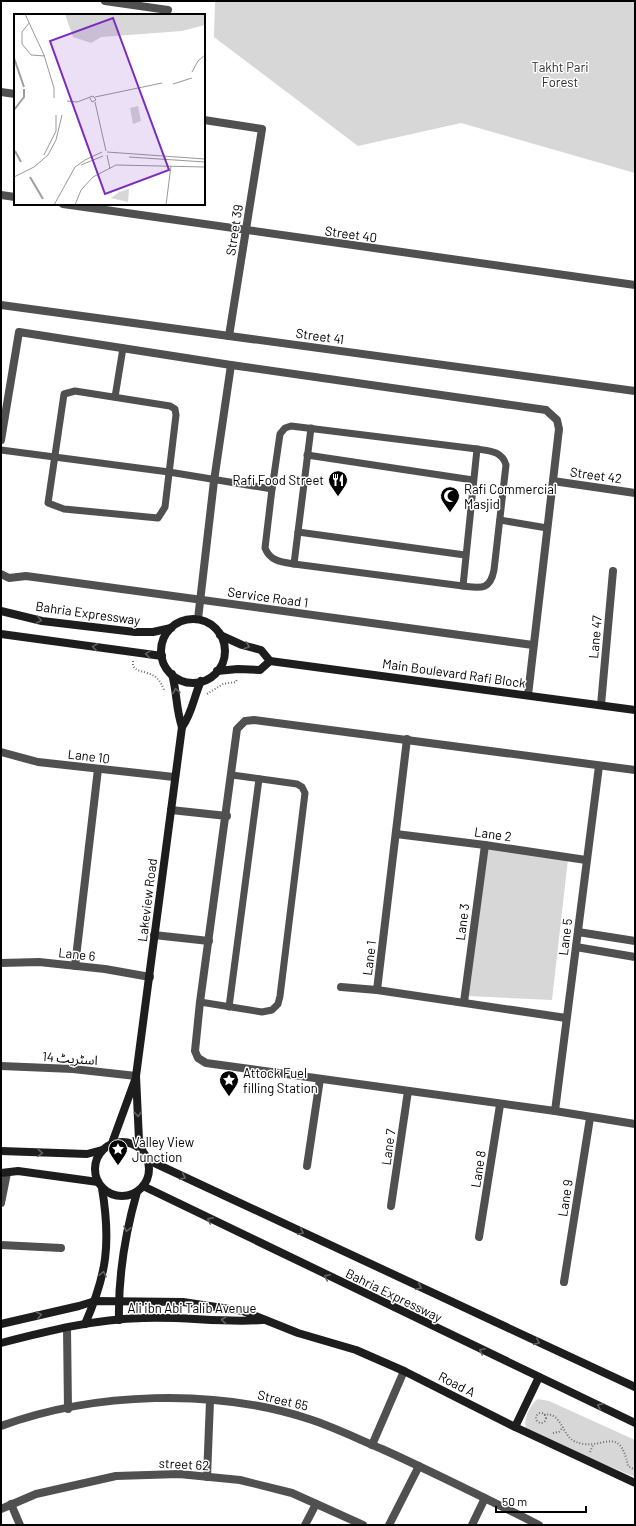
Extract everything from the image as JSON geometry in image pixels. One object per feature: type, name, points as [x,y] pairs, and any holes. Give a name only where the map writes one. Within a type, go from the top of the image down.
[{"type":"main road","name":"Bahria Expressway","points":[[1,611],[42,621],[140,632],[153,632],[171,628]]},
{"type":"main road","points":[[198,619],[211,624],[220,635],[225,651],[223,661],[217,671],[202,681],[183,681],[172,674],[165,666],[162,656],[163,641],[171,628],[184,620],[198,619]]},
{"type":"main road","points":[[1,634],[162,656]]},
{"type":"main road","points":[[217,671],[238,669],[260,670],[270,661],[261,650],[242,645],[220,635]]},
{"type":"main road","name":"Main Boulevard Rafi Block","points":[[270,661],[635,710]]},
{"type":"main road","points":[[172,674],[177,695],[178,715],[182,727]]},
{"type":"main road","points":[[182,727],[188,718],[193,700],[202,681]]},
{"type":"main road","name":"Lakeview Road","points":[[136,1076],[150,977],[174,777],[182,727]]},
{"type":"main road","points":[[112,1143],[136,1076]]},
{"type":"main road","points":[[119,1320],[118,1300],[120,1263],[125,1234],[140,1189],[149,1174],[148,1160],[139,1140],[136,1076]]},
{"type":"main road","points":[[1,1151],[87,1154],[102,1150],[112,1143],[129,1142],[144,1152]]},
{"type":"main road","points":[[85,1324],[95,1301],[103,1276],[107,1247],[107,1218],[100,1185],[95,1171],[96,1160],[102,1150]]},
{"type":"main road","name":"Bahria Expressway","points":[[148,1160],[635,1387]]},
{"type":"main road","points":[[4,1173],[18,1172],[100,1185],[115,1195],[122,1196],[140,1189]]},
{"type":"main road","name":"Bahria Expressway","points":[[140,1189],[635,1423]]},
{"type":"main road","name":"Ali ibn Abi Talib Avenue","points":[[1,1324],[95,1301],[118,1300],[184,1302],[243,1311],[263,1320]]},
{"type":"main road","name":"Ali ibn Abi Talib Avenue","points":[[1,1343],[85,1324],[119,1320],[184,1317],[241,1322],[263,1320]]},
{"type":"main road","name":"Road A","points":[[263,1320],[356,1350],[404,1371],[515,1427],[635,1483]]},
{"type":"main road","points":[[515,1427],[539,1377]]},
{"type":"street","points":[[105,1],[125,2],[168,10]]},
{"type":"street","points":[[1,92],[14,94]]},
{"type":"street","name":"Street 39","points":[[205,120],[262,129],[230,336]]},
{"type":"street","points":[[1,195],[14,197]]},
{"type":"street","name":"Street 40","points":[[70,205],[635,286]]},
{"type":"street","name":"Street 41","points":[[1,305],[635,391]]},
{"type":"street","points":[[1,440],[19,332],[231,365],[537,407],[546,410],[557,420],[559,429],[528,695]]},
{"type":"street","points":[[198,619],[214,481],[231,365]]},
{"type":"street","name":"Street 42","points":[[553,481],[635,493]]},
{"type":"street","name":"Lane 47","points":[[601,705],[613,571]]},
{"type":"street","name":"Service Road 1","points":[[1,574],[9,578],[26,576],[533,645]]},
{"type":"street","points":[[635,770],[407,739],[254,720],[245,721],[237,730],[227,816],[200,1002],[195,1051],[198,1058],[206,1063],[555,1111],[590,1118],[635,1124]]},
{"type":"street","name":"Lane 1","points":[[407,739],[378,990],[566,1018]]},
{"type":"street","name":"Lane 10","points":[[1,754],[38,762],[174,777]]},
{"type":"street","name":"Lane 5","points":[[555,1111],[599,766]]},
{"type":"street","points":[[75,966],[98,769]]},
{"type":"street","points":[[171,810],[227,816]]},
{"type":"street","name":"Lane 2","points":[[396,834],[586,860]]},
{"type":"street","name":"Lane 3","points":[[464,1002],[485,845]]},
{"type":"street","points":[[578,932],[635,942]]},
{"type":"street","points":[[154,935],[209,941]]},
{"type":"street","points":[[576,948],[635,957]]},
{"type":"street","name":"Lane 6","points":[[1,963],[39,962],[150,977]]},
{"type":"street","points":[[341,987],[378,990]]},
{"type":"street","name":"اسٹریٹ 14","points":[[1,1066],[72,1069],[136,1076]]},
{"type":"street","points":[[307,1166],[320,1079]]},
{"type":"street","name":"Lane 7","points":[[391,1206],[408,1091]]},
{"type":"street","name":"Lane 8","points":[[479,1237],[500,1104]]},
{"type":"street","name":"Lane 9","points":[[564,1282],[590,1118]]},
{"type":"street","points":[[1,1204],[4,1173]]},
{"type":"street","points":[[1,1245],[61,1248]]},
{"type":"street","points":[[67,1328],[68,1409]]},
{"type":"street","points":[[372,1445],[404,1371]]},
{"type":"street","name":"Street 65","points":[[1,1426],[18,1420],[91,1404],[163,1397],[243,1403],[309,1419],[419,1466],[539,1525]]},
{"type":"street","points":[[207,1477],[210,1400]]},
{"type":"street","points":[[388,1525],[419,1466]]},
{"type":"street","name":"street 62","points":[[1,1509],[36,1494],[116,1476],[179,1474],[248,1482],[292,1493],[363,1525]]},
{"type":"street","points":[[472,1525],[485,1498]]},
{"type":"street","points":[[11,1504],[20,1525]]},
{"type":"street","points":[[305,1525],[316,1504]]},
{"type":"lane","points":[[114,397],[123,348]]},
{"type":"lane","points":[[75,391],[170,406],[175,409],[176,415],[165,507],[158,518],[64,509],[48,503],[55,457],[64,394],[75,391]]},
{"type":"lane","points":[[291,426],[311,428],[477,449],[494,452],[504,458],[506,465],[493,577],[486,586],[478,588],[294,564],[273,559],[268,555],[266,548],[272,489],[280,434],[285,428],[291,426]]},
{"type":"lane","points":[[294,564],[311,428]]},
{"type":"lane","points":[[462,586],[477,449]]},
{"type":"lane","points":[[1,450],[169,472],[214,481],[272,489]]},
{"type":"lane","points":[[307,456],[474,480]]},
{"type":"lane","points":[[500,520],[547,528]]},
{"type":"lane","points":[[298,532],[465,555]]},
{"type":"lane","points":[[200,1002],[262,1012],[272,1010],[278,1004],[280,996],[305,793],[302,787],[297,784],[232,775]]},
{"type":"lane","points":[[229,1007],[259,778]]},
{"type":"path","points":[[544,1414],[546,1419],[544,1422],[537,1422],[536,1416],[541,1413],[549,1414],[556,1418],[570,1438],[577,1442],[591,1444],[612,1440],[617,1443],[626,1452],[628,1466],[635,1470]]},
{"type":"green space","name":"Takht Pari Forest","points":[[215,1],[635,1],[635,173],[461,123],[358,146],[214,37]]},
{"type":"green space","points":[[488,847],[568,859],[552,1000],[468,996]]},
{"type":"green space","points":[[538,1399],[549,1401],[635,1440],[635,1477],[561,1446],[526,1429],[525,1421],[528,1412]]},
{"type":"place","name":"Rafi Food Street","points":[[338,497]]},
{"type":"place","name":"Rafi Commercial Masjid","points":[[450,513]]},
{"type":"place","name":"Attock Fuel filling Station","points":[[229,1097]]},
{"type":"place","name":"Valley View Junction","points":[[118,1166]]}]
